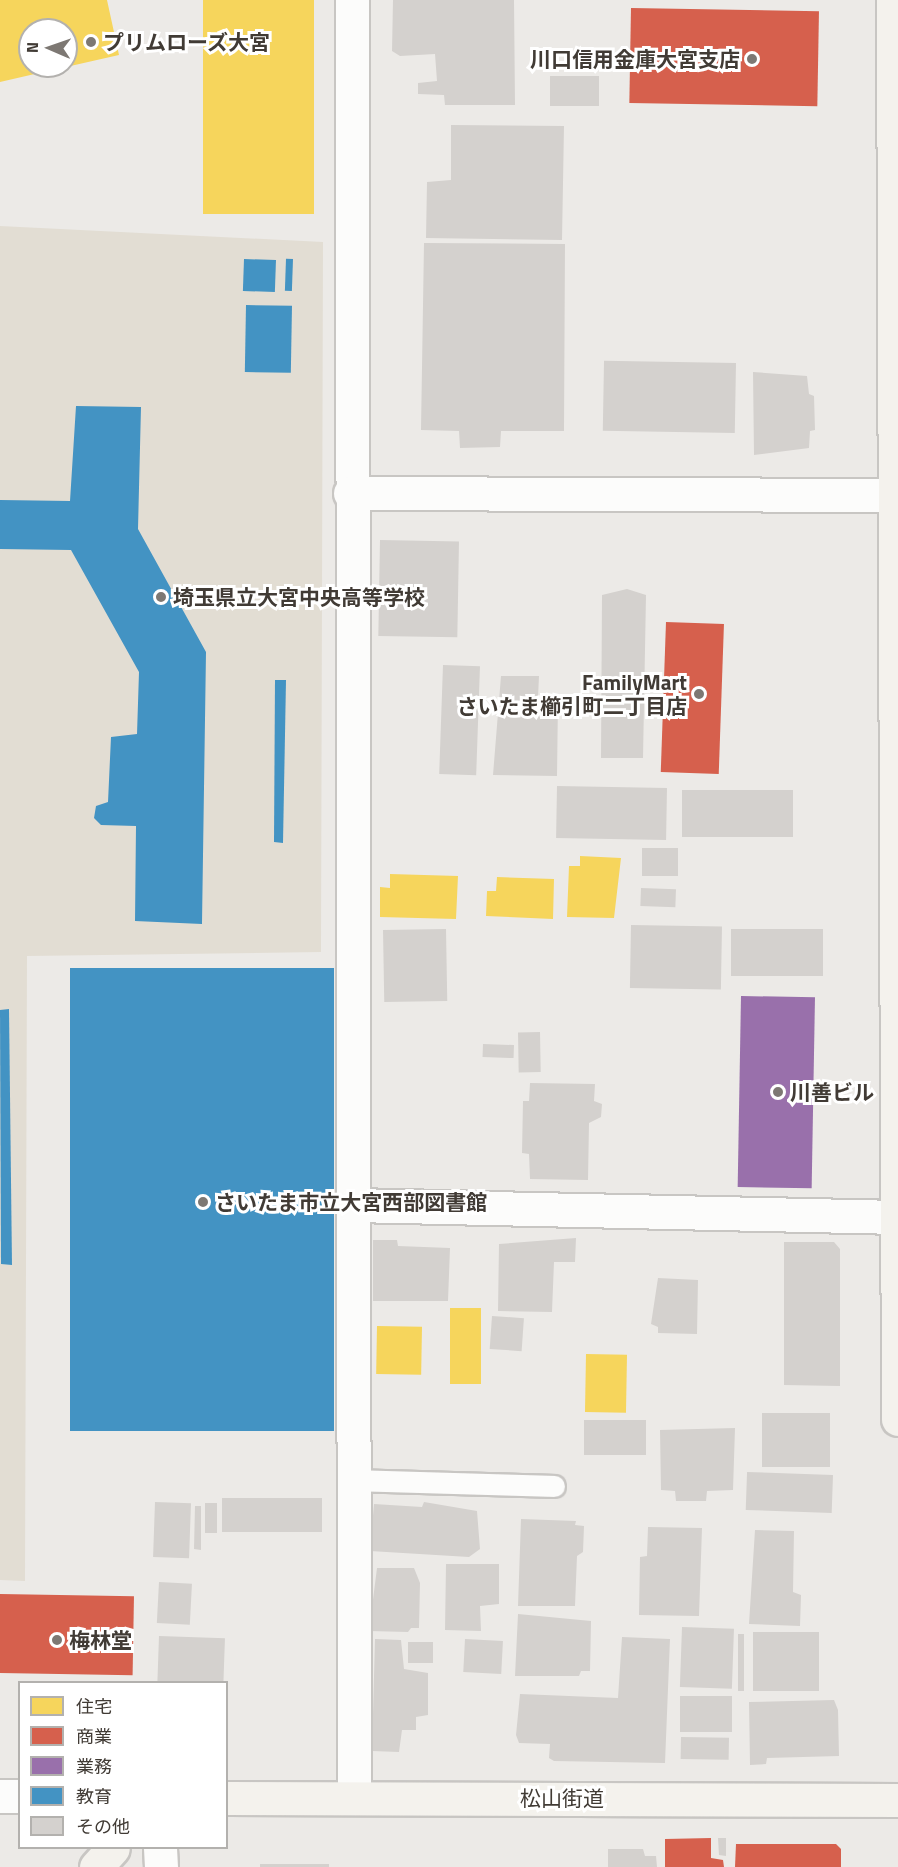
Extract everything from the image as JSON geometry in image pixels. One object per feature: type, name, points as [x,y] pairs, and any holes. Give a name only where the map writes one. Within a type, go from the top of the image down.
[{"type":"main road","points":[[893,0],[892,495],[896,640],[898,1419]]},
{"type":"main road","name":"松山街道","points":[[228,1798],[898,1800]]},
{"type":"main road","points":[[96,1867],[112,1849]]},
{"type":"street","points":[[352,0],[350,493],[354,1798]]},
{"type":"street","points":[[350,493],[892,495]]},
{"type":"street","points":[[353,1205],[897,1216]]},
{"type":"street","points":[[0,1796],[18,1796]]},
{"type":"street","points":[[160,1849],[161,1867]]},
{"type":"lane","points":[[353,1480],[554,1486]]},
{"type":"shaded area","name":"埼玉県立大宮中央高等学校","points":[[0,226],[323,242],[321,952],[27,956],[25,1581],[0,1580]]},
{"type":"building: 住宅","name":"プリムローズ大宮","points":[[0,0],[107,0],[119,55],[78,64],[78,18],[18,18],[18,78],[0,82]]},
{"type":"building: 住宅","points":[[203,0],[314,0],[314,214],[203,214]]},
{"type":"building: 住宅","points":[[580,856],[621,858],[614,918],[567,917],[569,866],[580,866]]},
{"type":"building: 住宅","points":[[390,874],[458,876],[456,919],[380,917],[380,887],[390,888]]},
{"type":"building: 住宅","points":[[497,877],[554,879],[553,919],[486,916],[487,891],[496,891]]},
{"type":"building: 住宅","points":[[450,1308],[481,1308],[481,1384],[450,1384]]},
{"type":"building: 住宅","points":[[377,1326],[422,1327],[421,1375],[376,1374]]},
{"type":"building: 住宅","points":[[586,1354],[627,1355],[626,1413],[585,1412]]},
{"type":"building: 商業","points":[[631,8],[819,11],[817,106],[629,103]]},
{"type":"building: 商業","points":[[666,622],[724,624],[719,774],[661,772]]},
{"type":"building: 商業","points":[[0,1594],[134,1596],[133,1675],[0,1673]]},
{"type":"building: 商業","points":[[711,1838],[711,1858],[723,1860],[724,1867],[665,1867],[665,1839]]},
{"type":"building: 商業","points":[[736,1844],[836,1844],[841,1849],[841,1867],[735,1867]]},
{"type":"building: 業務","name":"川善ビル","points":[[741,996],[815,997],[812,1188],[738,1187]]},
{"type":"building: 教育","points":[[244,259],[276,260],[275,292],[243,291]]},
{"type":"building: 教育","points":[[286,259],[293,259],[292,291],[285,291]]},
{"type":"building: 教育","points":[[246,305],[292,306],[291,373],[245,372]]},
{"type":"building: 教育","points":[[76,406],[141,407],[138,529],[206,652],[202,924],[135,921],[136,826],[101,825],[94,818],[96,806],[108,802],[111,737],[137,734],[139,672],[71,550],[0,549],[0,500],[70,501]]},
{"type":"building: 教育","points":[[275,680],[286,680],[283,843],[274,842]]},
{"type":"building: 教育","name":"さいたま市立大宮西部図書館","points":[[70,968],[334,968],[334,1431],[70,1431]]},
{"type":"building: 教育","points":[[9,1009],[12,1265],[1,1264],[0,1010]]},
{"type":"building: その他","points":[[393,0],[514,0],[515,105],[445,105],[444,95],[418,94],[418,83],[437,81],[435,54],[400,56],[392,51]]},
{"type":"building: その他","points":[[550,76],[599,76],[599,106],[550,106]]},
{"type":"building: その他","points":[[451,125],[564,126],[562,240],[426,238],[427,182],[451,180]]},
{"type":"building: その他","points":[[424,243],[565,244],[564,431],[501,431],[500,447],[460,448],[459,431],[421,430]]},
{"type":"building: その他","points":[[604,361],[736,363],[735,433],[603,431]]},
{"type":"building: その他","points":[[753,372],[807,376],[809,394],[814,396],[815,430],[810,431],[809,448],[754,455]]},
{"type":"building: その他","points":[[380,540],[459,541],[457,637],[378,636]]},
{"type":"building: その他","points":[[627,589],[646,595],[643,758],[601,758],[602,595]]},
{"type":"building: その他","points":[[443,665],[480,666],[476,775],[439,774]]},
{"type":"building: その他","points":[[501,676],[539,676],[538,698],[558,700],[557,776],[493,775]]},
{"type":"building: その他","points":[[557,786],[667,788],[666,840],[556,838]]},
{"type":"building: その他","points":[[682,790],[793,790],[793,837],[682,837]]},
{"type":"building: その他","points":[[642,848],[678,848],[678,876],[642,876]]},
{"type":"building: その他","points":[[641,888],[676,889],[675,907],[640,906]]},
{"type":"building: その他","points":[[631,925],[722,927],[721,990],[630,988]]},
{"type":"building: その他","points":[[446,929],[447,1001],[384,1002],[383,930]]},
{"type":"building: その他","points":[[731,929],[823,929],[823,976],[731,976]]},
{"type":"building: その他","points":[[518,1032],[540,1032],[541,1072],[519,1072]]},
{"type":"building: その他","points":[[483,1044],[514,1045],[514,1058],[483,1057]]},
{"type":"building: その他","points":[[530,1083],[595,1084],[594,1101],[602,1104],[601,1117],[589,1123],[588,1180],[530,1179],[529,1154],[522,1153],[523,1101],[529,1101]]},
{"type":"building: その他","points":[[576,1238],[575,1262],[554,1262],[552,1312],[498,1311],[499,1244]]},
{"type":"building: その他","points":[[373,1240],[397,1240],[398,1246],[450,1248],[448,1301],[373,1301]]},
{"type":"building: その他","points":[[784,1242],[834,1242],[840,1249],[840,1386],[784,1385]]},
{"type":"building: その他","points":[[658,1278],[698,1280],[697,1334],[658,1333],[658,1327],[651,1324]]},
{"type":"building: その他","points":[[492,1316],[524,1318],[522,1351],[490,1349]]},
{"type":"building: その他","points":[[762,1413],[830,1413],[830,1467],[762,1467]]},
{"type":"building: その他","points":[[584,1420],[646,1420],[646,1455],[584,1455]]},
{"type":"building: その他","points":[[735,1428],[733,1490],[707,1491],[706,1501],[676,1501],[675,1491],[661,1490],[660,1430]]},
{"type":"building: その他","points":[[747,1472],[833,1475],[832,1513],[746,1510]]},
{"type":"building: その他","points":[[222,1498],[322,1498],[322,1532],[222,1532]]},
{"type":"building: その他","points":[[155,1502],[191,1503],[189,1558],[153,1557]]},
{"type":"building: その他","points":[[424,1502],[477,1511],[480,1549],[469,1557],[370,1551],[374,1504],[422,1507]]},
{"type":"building: その他","points":[[205,1503],[217,1503],[217,1533],[205,1533]]},
{"type":"building: その他","points":[[195,1506],[201,1506],[201,1550],[194,1549]]},
{"type":"building: その他","points":[[521,1519],[576,1521],[575,1525],[584,1526],[583,1552],[577,1556],[575,1606],[518,1606]]},
{"type":"building: その他","points":[[648,1527],[702,1528],[699,1616],[639,1615],[640,1557],[647,1556]]},
{"type":"building: その他","points":[[755,1530],[794,1531],[793,1592],[801,1595],[800,1626],[749,1624]]},
{"type":"building: その他","points":[[446,1564],[499,1564],[499,1604],[480,1606],[481,1631],[445,1630]]},
{"type":"building: その他","points":[[377,1568],[414,1568],[420,1583],[419,1628],[411,1628],[408,1632],[369,1631]]},
{"type":"building: その他","points":[[159,1582],[192,1584],[190,1625],[157,1623]]},
{"type":"building: その他","points":[[518,1614],[591,1621],[590,1671],[581,1671],[579,1676],[515,1676]]},
{"type":"building: その他","points":[[682,1627],[734,1629],[732,1689],[680,1687]]},
{"type":"building: その他","points":[[753,1632],[819,1632],[819,1691],[753,1691]]},
{"type":"building: その他","points":[[738,1634],[744,1634],[744,1691],[738,1691]]},
{"type":"building: その他","points":[[159,1636],[225,1638],[223,1681],[157,1681]]},
{"type":"building: その他","points":[[622,1637],[670,1639],[665,1763],[554,1761],[549,1758],[550,1744],[519,1743],[516,1735],[520,1694],[618,1698]]},
{"type":"building: その他","points":[[375,1639],[401,1640],[404,1669],[428,1673],[428,1715],[416,1717],[416,1730],[402,1730],[399,1752],[372,1751]]},
{"type":"building: その他","points":[[465,1639],[503,1641],[501,1674],[463,1672]]},
{"type":"building: その他","points":[[408,1642],[433,1642],[433,1663],[408,1663]]},
{"type":"building: その他","points":[[680,1696],[732,1696],[732,1732],[680,1732]]},
{"type":"building: その他","points":[[834,1700],[838,1710],[839,1756],[767,1758],[766,1764],[750,1765],[749,1702]]},
{"type":"building: その他","points":[[681,1737],[729,1738],[729,1760],[681,1759]]},
{"type":"building: その他","points":[[718,1838],[726,1838],[726,1856],[719,1855]]},
{"type":"building: その他","points":[[608,1849],[643,1849],[645,1856],[656,1856],[657,1867],[608,1867]]},
{"type":"building: その他","points":[[260,1864],[329,1864],[329,1867],[260,1867]]},
{"type":"place","name":"プリムローズ大宮","points":[[91,42]]},
{"type":"place","name":"川口信用金庫大宮支店","points":[[752,59]]},
{"type":"place","name":"埼玉県立大宮中央高等学校","points":[[161,597]]},
{"type":"place","name":"FamilyMart さいたま櫛引町二丁目店","points":[[699,694]]},
{"type":"place","name":"川善ビル","points":[[778,1092]]},
{"type":"place","name":"さいたま市立大宮西部図書館","points":[[203,1202]]},
{"type":"place","name":"梅林堂","points":[[57,1640]]}]
